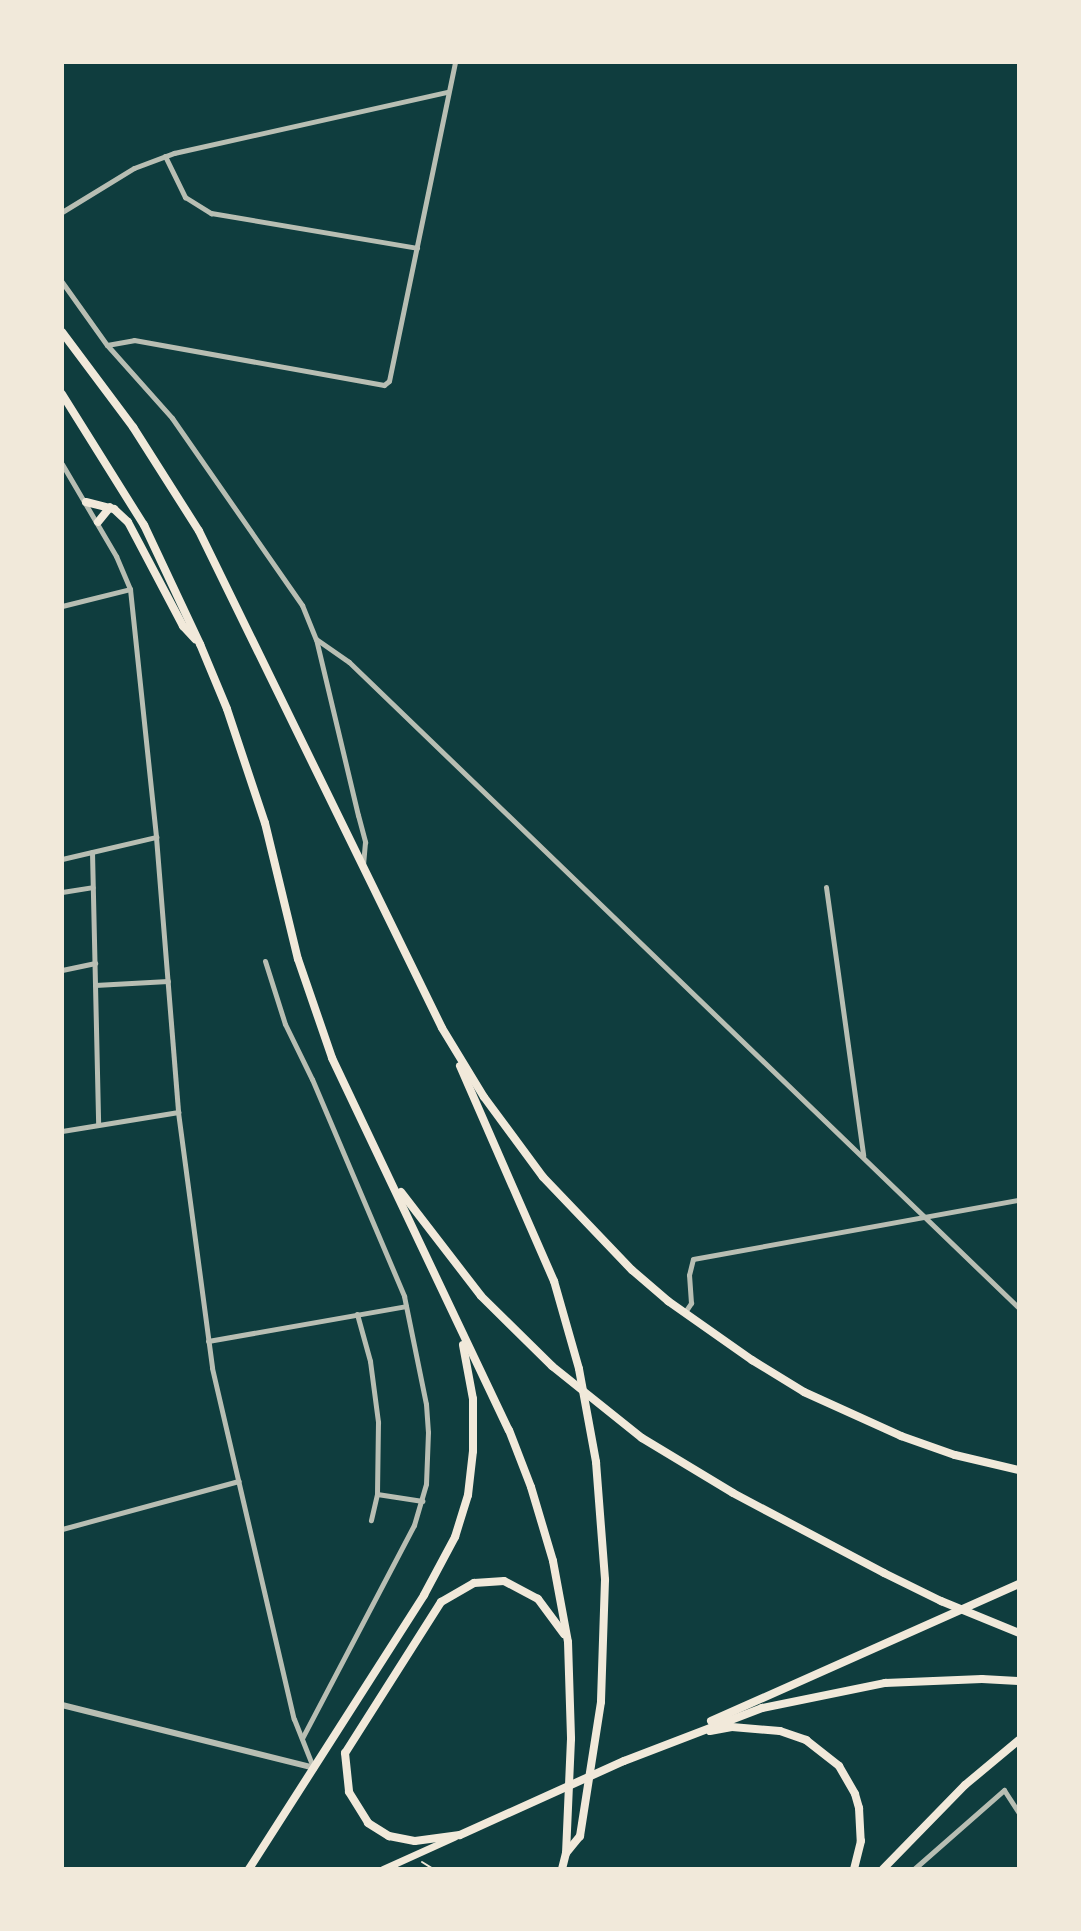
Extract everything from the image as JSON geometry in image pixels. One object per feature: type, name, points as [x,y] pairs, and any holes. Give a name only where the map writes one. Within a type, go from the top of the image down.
[{"type":"main road","points":[[62,332],[133,427],[199,531],[442,1028],[554,1281],[579,1369],[592,1436],[605,1569],[602,1679],[580,1836],[566,1853]]},
{"type":"main road","points":[[62,394],[144,525],[200,644],[227,709],[265,823],[309,996],[332,1058],[509,1430],[531,1487],[556,1575],[568,1642],[571,1739],[566,1853],[562,1869]]},
{"type":"main road","points":[[86,502],[110,507],[128,522],[183,626],[200,644]]},
{"type":"main road","points":[[98,522],[110,507]]},
{"type":"main road","points":[[442,1028],[484,1097],[543,1177],[589,1229],[684,1313],[765,1368],[848,1413],[955,1455],[1019,1470]]},
{"type":"main road","points":[[378,1152],[404,1197],[481,1296],[552,1366],[610,1413],[666,1453],[776,1516],[941,1601],[1019,1633]]},
{"type":"main road","points":[[249,1869],[437,1573],[463,1515],[471,1476],[474,1416],[467,1362],[455,1321]]},
{"type":"main road","points":[[460,1835],[415,1841],[389,1836],[368,1823],[354,1805],[345,1780],[345,1753],[352,1736],[431,1613],[462,1588],[489,1580],[517,1585],[546,1607],[568,1642]]},
{"type":"main road","points":[[682,1737],[709,1721],[1019,1584]]},
{"type":"main road","points":[[383,1869],[624,1761],[762,1708],[848,1689],[936,1680],[1019,1681]]},
{"type":"main road","points":[[682,1737],[732,1727],[791,1734],[818,1747],[839,1766],[855,1794],[861,1824],[854,1869]]},
{"type":"main road","points":[[883,1869],[982,1770],[1019,1740]]},
{"type":"street","points":[[107,345],[134,340],[379,386],[389,381],[455,62]]},
{"type":"street","points":[[62,212],[115,179],[165,156],[447,92]]},
{"type":"street","points":[[165,156],[185,197],[211,213],[417,248]]},
{"type":"street","points":[[62,282],[107,345],[172,418],[292,588],[316,639],[365,842],[363,867]]},
{"type":"street","points":[[62,464],[98,522],[130,589],[156,837],[178,1112],[208,1341],[302,1739],[314,1768]]},
{"type":"street","points":[[62,606],[130,589]]},
{"type":"street","points":[[316,639],[349,662],[1019,1308]]},
{"type":"street","points":[[62,859],[156,837]]},
{"type":"street","points":[[92,852],[98,1124]]},
{"type":"street","points":[[62,892],[93,887]]},
{"type":"street","points":[[826,887],[863,1156]]},
{"type":"street","points":[[265,961],[285,1024],[312,1079],[406,1306],[426,1404],[429,1458],[422,1501],[405,1545],[302,1739]]},
{"type":"street","points":[[62,970],[95,963]]},
{"type":"street","points":[[95,985],[168,981]]},
{"type":"street","points":[[62,1131],[178,1112]]},
{"type":"street","points":[[684,1313],[691,1303],[689,1275],[693,1259],[1019,1200]]},
{"type":"street","points":[[208,1341],[406,1306]]},
{"type":"street","points":[[357,1314],[370,1361],[377,1409],[377,1494],[371,1520]]},
{"type":"street","points":[[62,1529],[239,1481]]},
{"type":"street","points":[[377,1494],[422,1501]]},
{"type":"street","points":[[62,1705],[314,1768]]},
{"type":"street","points":[[914,1869],[1004,1790],[1019,1813]]},
{"type":"path","points":[[419,1853],[422,1862],[433,1869]]}]
